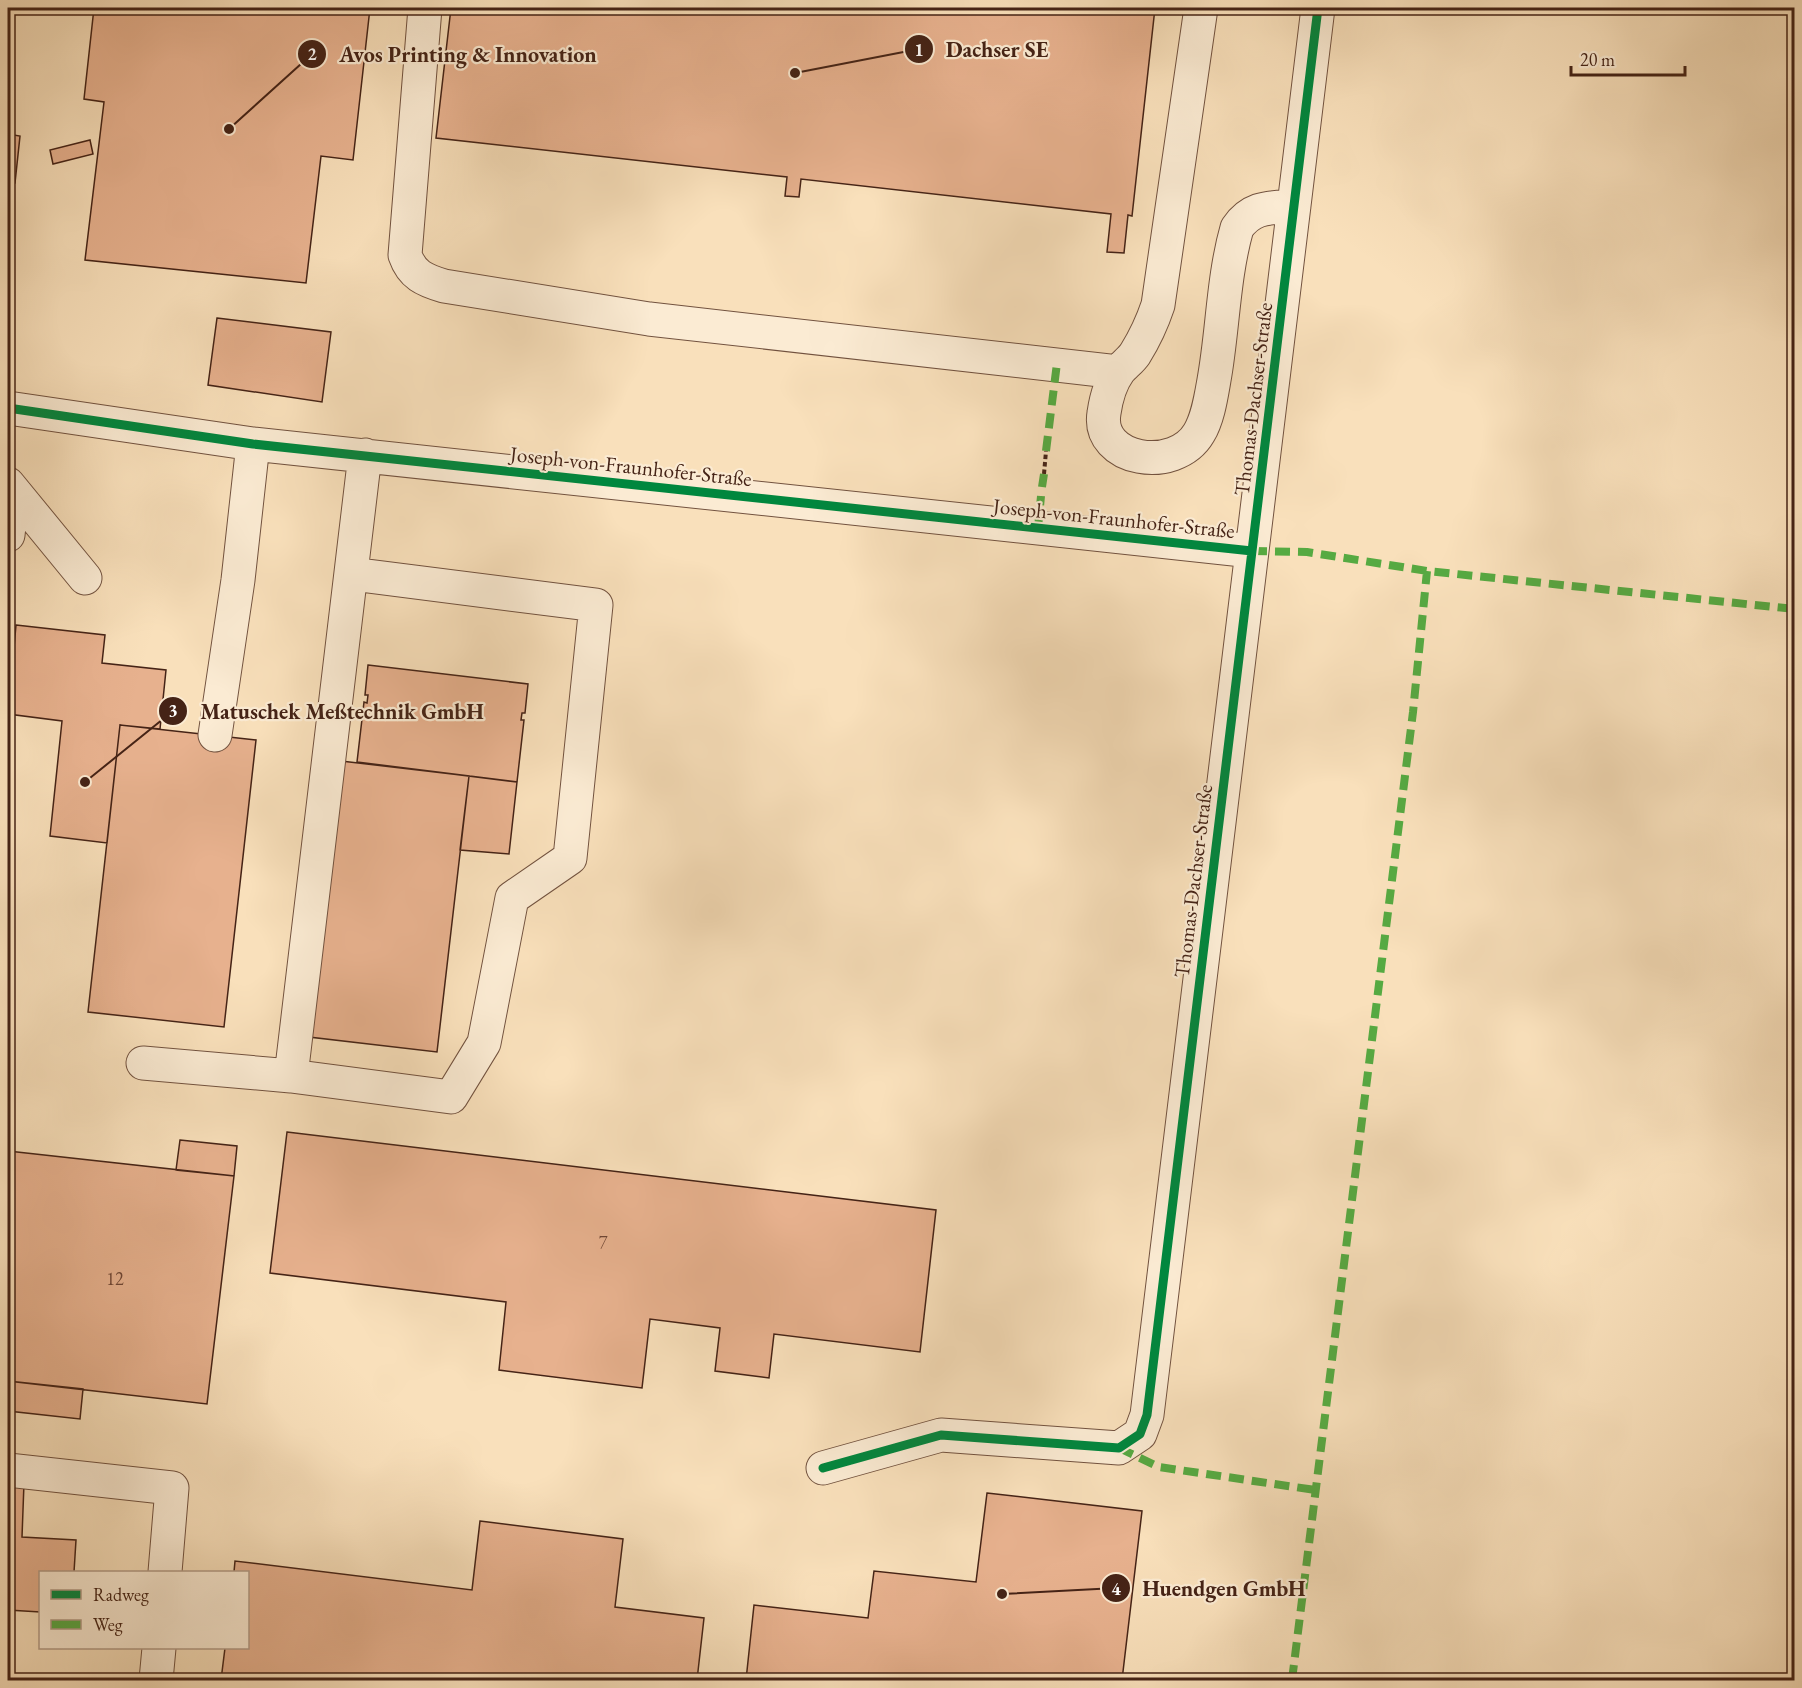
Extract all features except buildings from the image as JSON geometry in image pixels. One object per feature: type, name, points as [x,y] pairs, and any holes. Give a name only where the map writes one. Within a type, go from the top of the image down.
[{"type":"street","points":[[425,8],[405,255],[410,270],[425,280],[444,286],[649,319],[1118,372]]},
{"type":"street","points":[[1201,8],[1158,305],[1133,357],[1118,372],[1108,395],[1103,417],[1108,437],[1125,452],[1147,458],[1165,458],[1187,448],[1200,431],[1210,401],[1237,228],[1245,216],[1257,209],[1294,206]]},
{"type":"street","name":"Thomas-Dachser-Straße","points":[[823,1468],[941,1435],[1119,1448],[1140,1434],[1148,1415],[1318,8]]},
{"type":"street","name":"Joseph-von-Fraunhofer-Straße","points":[[8,408],[253,444],[1252,551]]},
{"type":"street","points":[[215,735],[238,580],[253,444]]},
{"type":"street","points":[[291,1076],[365,455]]},
{"type":"street","points":[[8,535],[10,488]]},
{"type":"street","points":[[10,488],[85,578]]},
{"type":"street","points":[[143,1063],[291,1076],[451,1097],[484,1043],[512,898],[570,858],[596,605],[352,574]]},
{"type":"street","points":[[8,1470],[172,1488],[165,1571]]},
{"type":"street","points":[[156,1680],[159,1649]]},
{"type":"path","points":[[1044,474],[1047,451]]},
{"type":"marked path","points":[[1046,451],[1057,363]]},
{"type":"marked path","points":[[1042,487],[1044,474]]},
{"type":"marked path","points":[[1038,528],[1041,496]]},
{"type":"marked path","points":[[1252,551],[1307,552],[1427,571],[1794,609]]},
{"type":"marked path","points":[[1292,1680],[1413,712],[1427,571]]},
{"type":"marked path","points":[[1119,1448],[1159,1467],[1315,1490]]},
{"type":"cycle path","points":[[823,1468],[941,1435],[1119,1448],[1140,1434],[1147,1415],[1318,8]]},
{"type":"cycle path","points":[[8,408],[253,444],[1252,551]]},
{"type":"place","name":"Dachser SE","points":[[795,73]]},
{"type":"place","name":"Avos Printing & Innovation","points":[[229,129]]},
{"type":"place","name":"Matuschek Meßtechnik GmbH","points":[[85,782]]},
{"type":"place","name":"Huendgen GmbH","points":[[1002,1594]]}]
